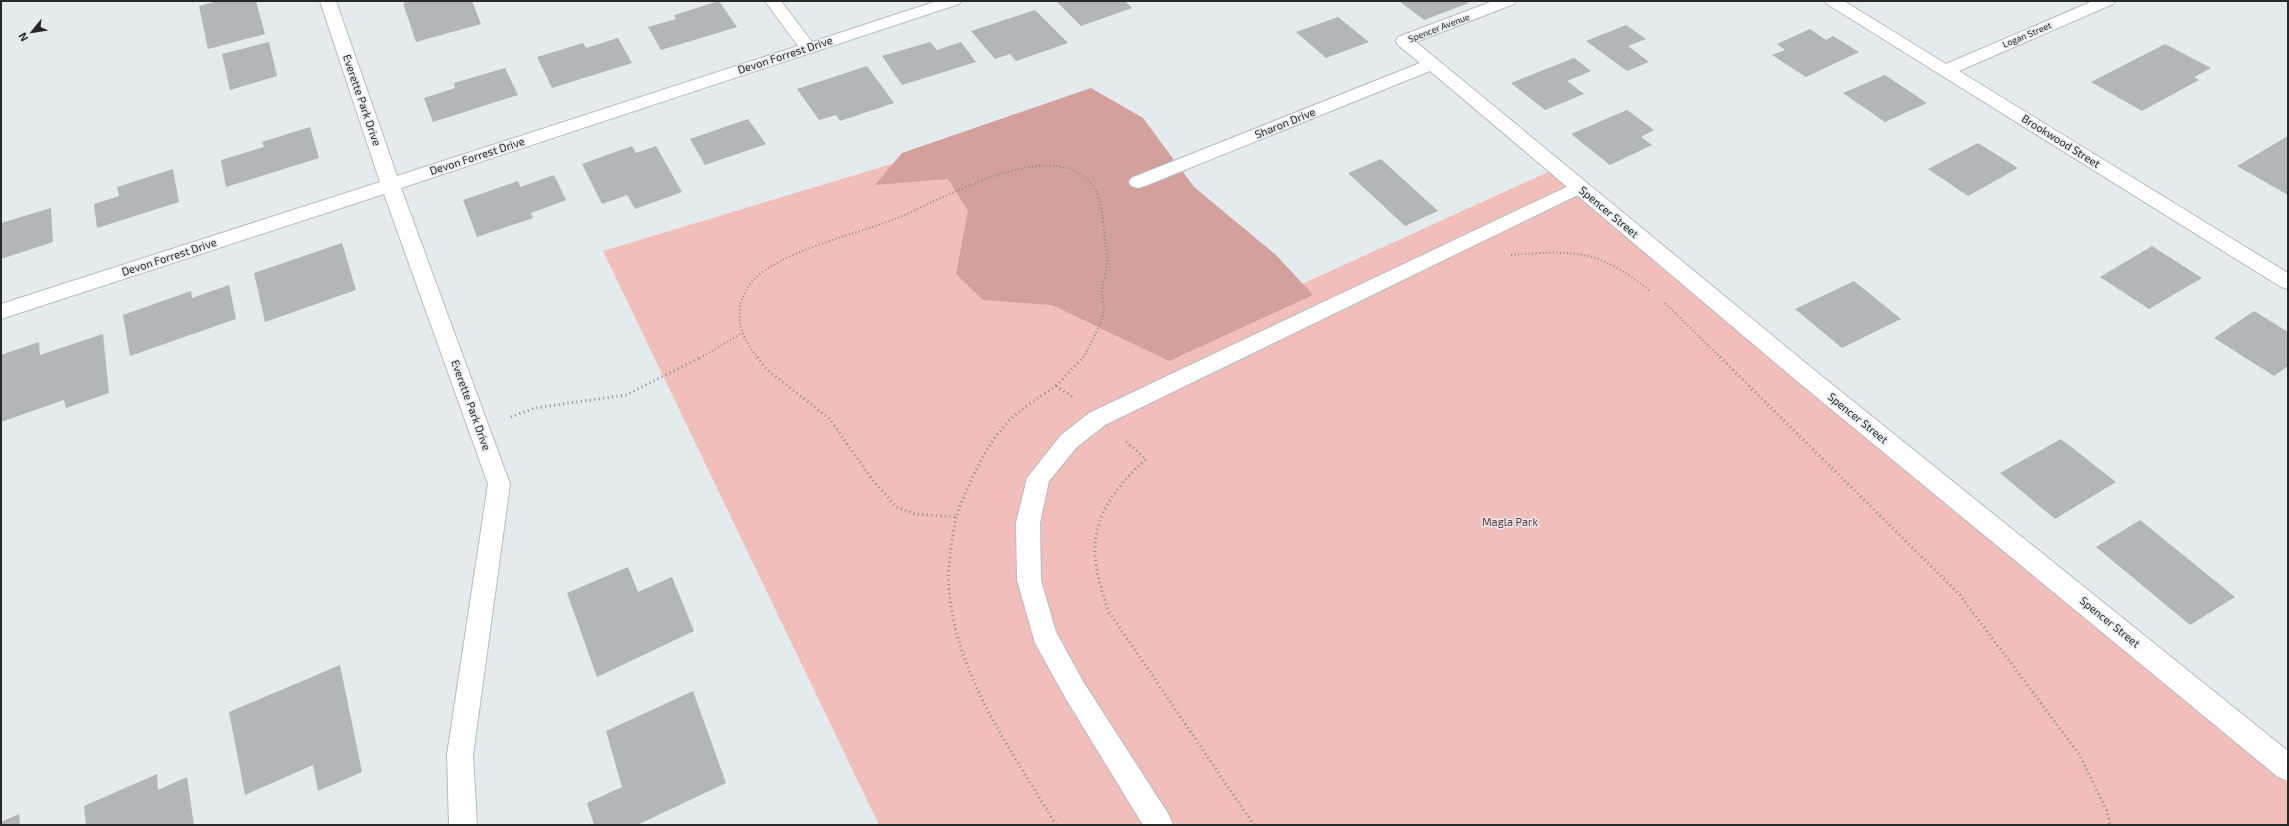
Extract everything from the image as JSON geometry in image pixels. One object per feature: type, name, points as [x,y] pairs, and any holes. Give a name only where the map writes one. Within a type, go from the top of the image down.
[{"type":"street","name":"Everette Park Drive","points":[[328,1],[390,184],[499,484],[460,755],[460,824]]},
{"type":"street","points":[[773,1],[807,47]]},
{"type":"street","name":"Devon Forrest Drive","points":[[1,312],[807,47],[953,1]]},
{"type":"street","name":"Spencer Avenue","points":[[1432,64],[1404,42],[1508,1]]},
{"type":"street","name":"Brookwood Street","points":[[1832,1],[2288,282]]},
{"type":"street","name":"Logan Street","points":[[1946,70],[2107,1]]},
{"type":"street","name":"Sharon Drive","points":[[1138,182],[1432,64]]},
{"type":"street","name":"Spencer Street","points":[[1432,64],[1812,380],[2288,768]]},
{"type":"street","points":[[1159,825],[1075,691],[1044,636],[1029,580],[1028,522],[1038,478],[1069,441],[1097,419],[1579,187]]},
{"type":"path","points":[[956,517],[915,514],[896,506],[871,478],[845,438],[830,419],[766,369],[752,351],[739,326],[739,306],[751,283],[767,269],[809,248],[895,219],[987,178],[1018,169],[1048,166],[1071,168],[1081,174],[1095,189],[1103,220],[1107,262],[1102,294],[1104,308],[1097,330],[1083,359],[1056,386],[1010,420],[988,447],[969,482],[956,517],[950,553],[949,589],[959,641],[967,665],[1056,825]]},
{"type":"path","points":[[1509,255],[1564,252],[1598,258],[1626,273],[1651,292]]},
{"type":"path","points":[[1663,301],[1959,594],[2079,754],[2107,811],[2110,825]]},
{"type":"path","points":[[480,430],[535,408],[626,395],[685,367],[742,332]]},
{"type":"path","points":[[1056,386],[1079,402]]},
{"type":"path","points":[[1124,440],[1146,459],[1130,473],[1109,500],[1095,527],[1093,561],[1099,589],[1109,612],[1254,825]]},
{"type":"green space","name":"Magla Park","points":[[1048,117],[1234,315],[1557,168],[2288,768],[2288,825],[879,825],[603,251]]},
{"type":"shaded area","points":[[1091,88],[1143,118],[1194,187],[1276,255],[1313,295],[1169,361],[1052,305],[983,300],[956,274],[968,211],[948,179],[875,185],[902,153]]},
{"type":"building","points":[[218,1],[256,1],[265,34],[208,49],[199,6]]},
{"type":"building","points":[[410,1],[472,1],[481,24],[416,42],[403,3]]},
{"type":"building","points":[[719,1],[737,27],[661,50],[648,27],[676,19],[674,15]]},
{"type":"building","points":[[1125,1],[1132,8],[1081,26],[1057,2]]},
{"type":"building","points":[[1399,1],[1466,1],[1469,3],[1424,20]]},
{"type":"building","points":[[1035,10],[1068,43],[1016,61],[1010,54],[995,59],[971,31]]},
{"type":"building","points":[[1338,17],[1369,42],[1326,58],[1296,32]]},
{"type":"building","points":[[1626,25],[1646,39],[1628,46],[1649,62],[1627,71],[1586,41]]},
{"type":"building","points":[[1810,29],[1826,40],[1833,36],[1859,52],[1806,77],[1772,55],[1785,50],[1777,44]]},
{"type":"building","points":[[618,38],[632,63],[552,88],[537,57],[583,43],[586,48]]},
{"type":"building","points":[[269,42],[277,76],[230,90],[222,54]]},
{"type":"building","points":[[930,42],[937,50],[961,42],[976,62],[902,85],[882,56]]},
{"type":"building","points":[[2165,44],[2211,68],[2194,77],[2199,80],[2142,111],[2091,82]]},
{"type":"building","points":[[1574,58],[1591,71],[1567,81],[1584,94],[1545,110],[1511,83]]},
{"type":"building","points":[[867,66],[894,103],[840,121],[836,115],[819,120],[797,89]]},
{"type":"building","points":[[505,68],[518,95],[433,122],[424,98],[455,88],[454,83]]},
{"type":"building","points":[[1885,75],[1927,103],[1885,122],[1843,93]]},
{"type":"building","points":[[1627,110],[1654,130],[1641,137],[1652,145],[1610,165],[1571,134]]},
{"type":"building","points":[[748,119],[766,144],[705,165],[690,139]]},
{"type":"building","points":[[310,127],[319,158],[226,187],[221,160],[264,147],[262,142]]},
{"type":"building","points":[[2288,136],[2288,195],[2237,166]]},
{"type":"building","points":[[1978,143],[2018,168],[1968,196],[1928,169]]},
{"type":"building","points":[[632,146],[636,153],[656,146],[682,192],[635,209],[627,195],[602,204],[582,164]]},
{"type":"building","points":[[1381,159],[1438,211],[1405,226],[1348,173]]},
{"type":"building","points":[[173,169],[179,202],[97,228],[94,204],[119,196],[117,187]]},
{"type":"building","points":[[554,175],[566,200],[531,213],[533,218],[477,237],[463,200],[518,181],[520,187]]},
{"type":"building","points":[[51,208],[53,242],[1,259],[1,223]]},
{"type":"building","points":[[342,243],[356,290],[265,322],[254,273]]},
{"type":"building","points":[[2152,246],[2202,278],[2149,309],[2100,277]]},
{"type":"building","points":[[1854,281],[1901,319],[1842,348],[1795,309]]},
{"type":"building","points":[[229,285],[236,319],[130,356],[123,315],[191,291],[192,298]]},
{"type":"building","points":[[2254,311],[2288,332],[2288,366],[2274,376],[2214,338]]},
{"type":"building","points":[[103,334],[109,393],[66,408],[64,400],[1,422],[1,355],[39,342],[40,355]]},
{"type":"building","points":[[2061,439],[2116,482],[2055,519],[2000,473]]},
{"type":"building","points":[[2140,520],[2235,597],[2190,625],[2096,547]]},
{"type":"building","points":[[628,567],[638,592],[672,577],[694,631],[597,677],[567,593]]},
{"type":"building","points":[[340,665],[362,772],[318,791],[313,765],[245,795],[229,712]]},
{"type":"building","points":[[693,691],[726,783],[637,825],[594,825],[587,803],[622,787],[606,731]]},
{"type":"building","points":[[157,774],[158,790],[187,777],[194,825],[86,825],[84,806]]},
{"type":"building","points":[[19,814],[20,825],[1,825],[1,822]]}]
